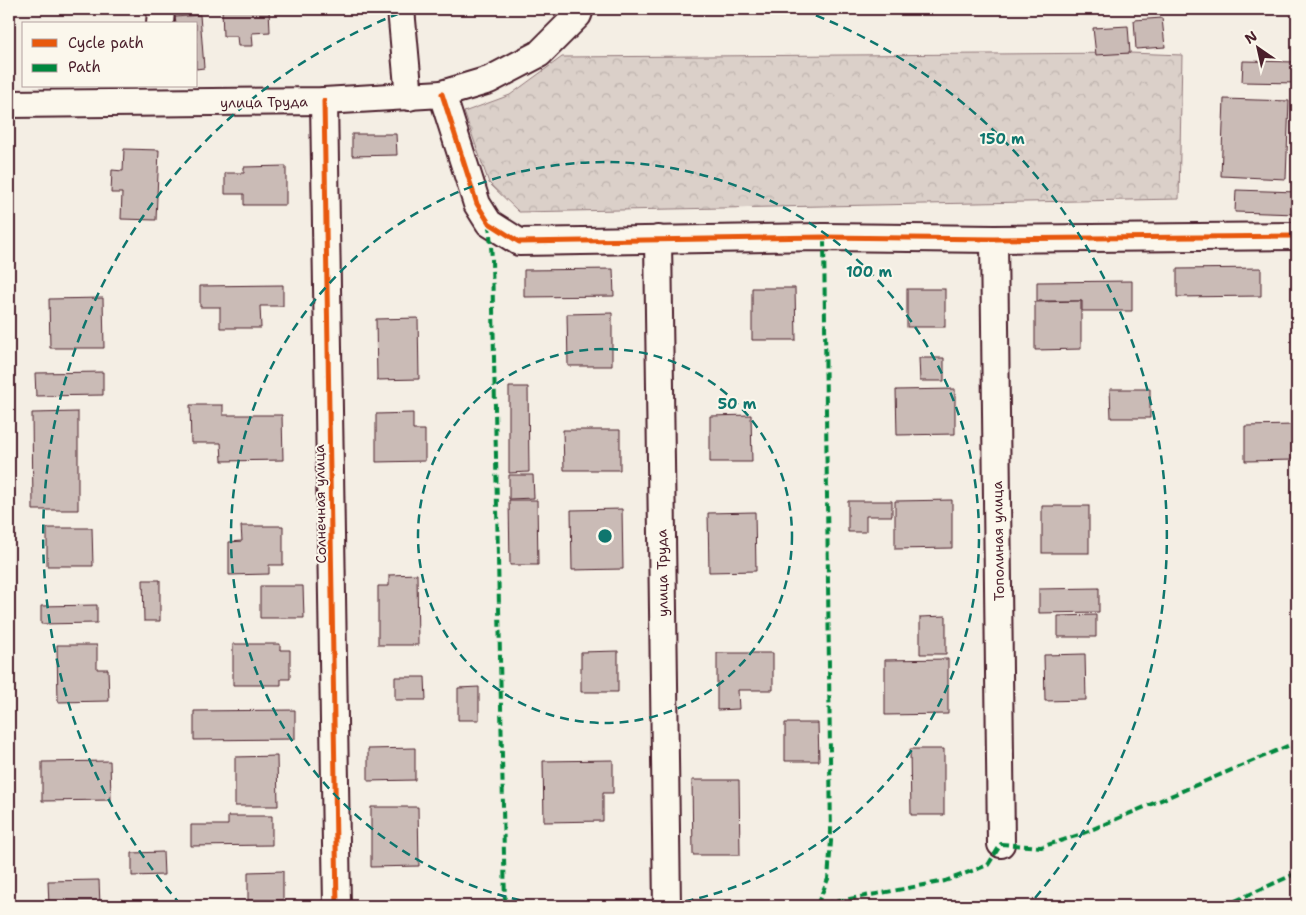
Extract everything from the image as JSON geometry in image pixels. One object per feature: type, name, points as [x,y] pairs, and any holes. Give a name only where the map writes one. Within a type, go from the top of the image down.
[{"type":"street","points":[[160,22],[161,9]]},
{"type":"street","points":[[401,9],[409,97]]},
{"type":"street","name":"улица Труда","points":[[9,104],[153,95],[324,101],[442,94],[489,80],[538,54],[578,15],[580,9]]},
{"type":"street","points":[[442,94],[477,204],[489,223],[519,242],[824,237],[994,239],[1297,236]]},
{"type":"street","name":"Солнечная улица","points":[[324,101],[337,906]]},
{"type":"street","name":"улица Труда","points":[[658,239],[667,906]]},
{"type":"street","name":"Тополиная улица","points":[[994,239],[1001,844]]},
{"type":"green space","points":[[1130,53],[1182,55],[1179,199],[519,212],[489,183],[464,112],[510,95],[562,57]]},
{"type":"building","points":[[222,9],[269,9],[270,32],[252,33],[253,46],[238,46],[237,36],[223,36]]},
{"type":"building","points":[[731,9],[761,9],[761,13],[731,13]]},
{"type":"building","points":[[200,15],[204,68],[198,69],[198,22],[176,22],[175,17]]},
{"type":"building","points":[[1162,18],[1165,47],[1136,49],[1134,20]]},
{"type":"building","points":[[1128,26],[1130,53],[1096,55],[1093,28]]},
{"type":"building","points":[[1243,61],[1297,62],[1297,83],[1242,82]]},
{"type":"building","points":[[1224,99],[1289,101],[1286,179],[1221,176]]},
{"type":"building","points":[[352,134],[396,134],[397,155],[352,156]]},
{"type":"building","points":[[124,149],[159,150],[156,220],[121,219],[122,193],[111,193],[112,170],[123,171]]},
{"type":"building","points":[[286,166],[286,205],[244,205],[244,194],[225,194],[225,173],[244,173],[244,167]]},
{"type":"building","points":[[1236,190],[1297,192],[1297,214],[1235,212]]},
{"type":"building","points":[[1261,268],[1261,296],[1177,297],[1177,269]]},
{"type":"building","points":[[613,269],[614,296],[524,297],[524,270]]},
{"type":"building","points":[[1132,281],[1132,311],[1082,311],[1082,301],[1037,301],[1037,282]]},
{"type":"building","points":[[283,285],[283,306],[260,306],[261,328],[220,328],[220,307],[200,307],[200,286]]},
{"type":"building","points":[[752,288],[795,288],[796,340],[752,340]]},
{"type":"building","points":[[907,289],[945,289],[945,327],[907,327]]},
{"type":"building","points":[[103,298],[104,348],[50,348],[49,299]]},
{"type":"building","points":[[1081,301],[1081,349],[1035,350],[1035,302]]},
{"type":"building","points":[[612,313],[612,366],[568,366],[567,314]]},
{"type":"building","points":[[418,318],[419,379],[377,380],[376,319]]},
{"type":"building","points":[[919,358],[944,358],[944,381],[920,381]]},
{"type":"building","points":[[103,372],[103,395],[36,396],[35,373]]},
{"type":"building","points":[[509,387],[528,387],[529,472],[509,473]]},
{"type":"building","points":[[955,389],[955,434],[897,435],[896,390]]},
{"type":"building","points":[[1110,389],[1150,389],[1150,418],[1111,418]]},
{"type":"building","points":[[190,405],[223,405],[223,415],[282,415],[283,460],[222,461],[221,443],[191,443]]},
{"type":"building","points":[[78,412],[78,510],[33,510],[32,413]]},
{"type":"building","points":[[413,413],[413,430],[425,430],[425,461],[376,462],[376,414]]},
{"type":"building","points":[[751,415],[752,462],[710,462],[710,416]]},
{"type":"building","points":[[1295,425],[1295,460],[1245,461],[1245,426]]},
{"type":"building","points":[[563,430],[620,430],[620,470],[564,470]]},
{"type":"building","points":[[509,475],[533,475],[534,498],[509,499]]},
{"type":"building","points":[[509,500],[537,500],[538,565],[510,565]]},
{"type":"building","points":[[952,500],[952,548],[895,549],[895,501]]},
{"type":"building","points":[[848,501],[892,501],[892,516],[866,516],[866,532],[848,532]]},
{"type":"building","points":[[1042,506],[1089,506],[1089,553],[1042,553]]},
{"type":"building","points":[[622,509],[623,569],[572,570],[571,510]]},
{"type":"building","points":[[755,512],[756,571],[709,572],[708,513]]},
{"type":"building","points":[[241,526],[283,526],[283,565],[269,565],[269,574],[229,575],[229,542],[242,541]]},
{"type":"building","points":[[47,528],[92,528],[93,566],[47,566]]},
{"type":"building","points":[[417,574],[418,645],[378,645],[378,586],[389,586],[389,575]]},
{"type":"building","points":[[143,580],[160,580],[160,621],[144,621]]},
{"type":"building","points":[[260,586],[303,586],[304,618],[260,618]]},
{"type":"building","points":[[1099,588],[1099,612],[1039,613],[1039,589]]},
{"type":"building","points":[[97,605],[97,623],[41,624],[41,606]]},
{"type":"building","points":[[1096,615],[1096,637],[1058,637],[1058,616]]},
{"type":"building","points":[[946,616],[946,654],[920,654],[920,617]]},
{"type":"building","points":[[233,644],[280,644],[280,650],[290,650],[290,679],[281,679],[281,685],[233,685]]},
{"type":"building","points":[[57,645],[97,645],[97,669],[108,669],[109,701],[58,702]]},
{"type":"building","points":[[618,651],[618,692],[581,692],[581,652]]},
{"type":"building","points":[[717,653],[773,653],[773,690],[738,690],[739,709],[717,710]]},
{"type":"building","points":[[1085,654],[1086,700],[1045,701],[1044,655]]},
{"type":"building","points":[[948,659],[948,714],[885,715],[885,660]]},
{"type":"building","points":[[395,677],[425,677],[426,700],[395,700]]},
{"type":"building","points":[[479,687],[479,720],[458,720],[458,688]]},
{"type":"building","points":[[295,710],[295,739],[194,740],[194,711]]},
{"type":"building","points":[[785,723],[818,723],[819,761],[785,761]]},
{"type":"building","points":[[415,748],[415,780],[368,781],[368,749]]},
{"type":"building","points":[[910,749],[944,749],[944,815],[911,815]]},
{"type":"building","points":[[277,756],[278,806],[235,806],[235,757]]},
{"type":"building","points":[[613,760],[613,793],[603,793],[603,821],[544,822],[543,761]]},
{"type":"building","points":[[110,761],[111,800],[42,801],[42,762]]},
{"type":"building","points":[[692,780],[739,780],[740,855],[693,855]]},
{"type":"building","points":[[371,807],[418,807],[419,866],[371,867]]},
{"type":"building","points":[[228,816],[272,816],[272,845],[191,846],[191,825],[228,825]]},
{"type":"building","points":[[163,852],[164,875],[132,876],[132,853]]},
{"type":"building","points":[[283,871],[283,900],[248,900],[248,872]]},
{"type":"building","points":[[99,880],[100,906],[49,906],[48,881]]},
{"type":"marked path","points":[[489,223],[492,258],[505,906]]},
{"type":"marked path","points":[[817,905],[828,879],[831,841],[824,237]]},
{"type":"marked path","points":[[813,906],[945,881],[988,865],[1001,844],[1041,847],[1079,835],[1297,742]]},
{"type":"marked path","points":[[1224,906],[1297,873]]},
{"type":"cycle path","points":[[442,94],[477,204],[489,223],[519,242],[824,237],[994,239],[1297,236]]},
{"type":"cycle path","points":[[324,101],[337,906]]}]
